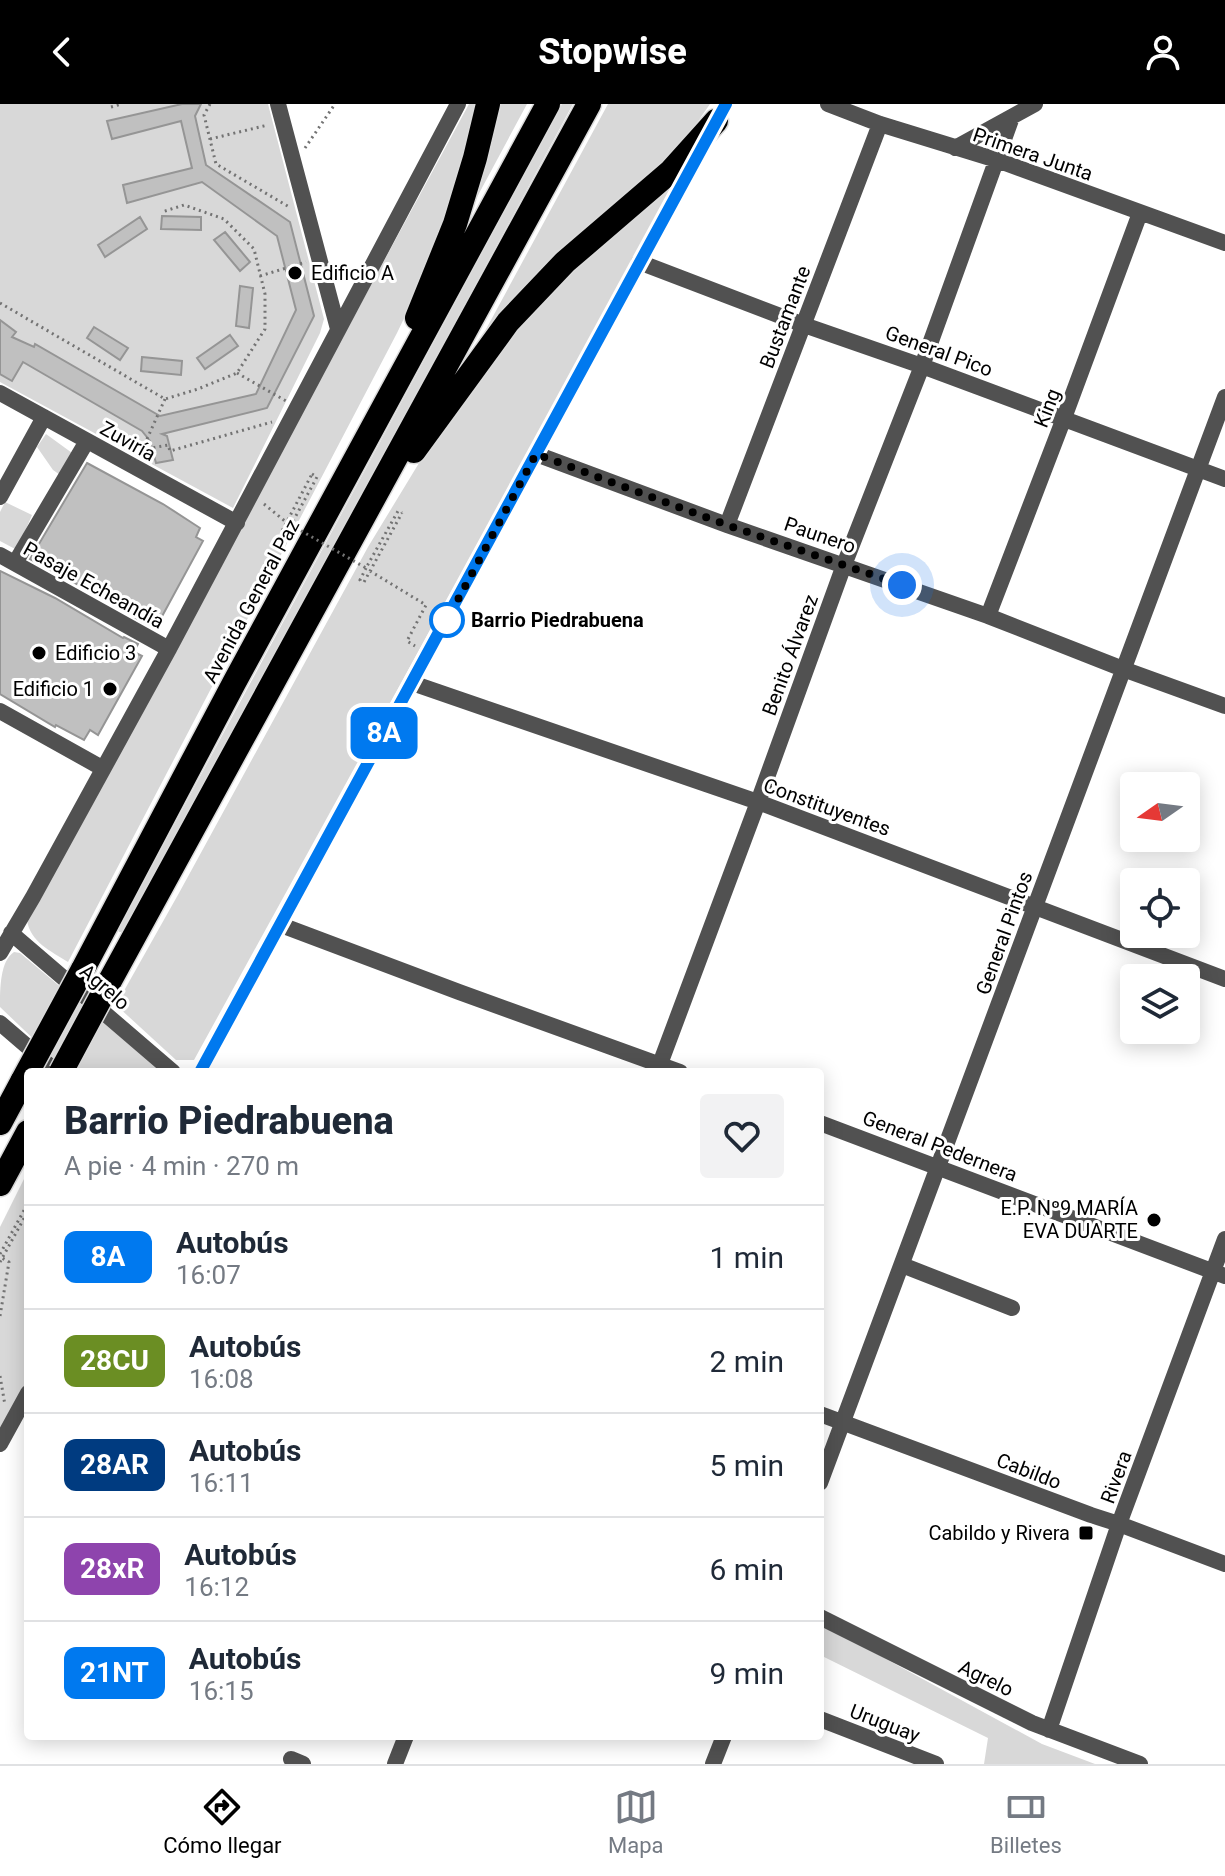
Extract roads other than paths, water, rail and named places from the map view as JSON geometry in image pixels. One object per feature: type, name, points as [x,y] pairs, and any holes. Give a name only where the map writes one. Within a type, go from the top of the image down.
[{"type":"highway","points":[[367,438],[455,224],[488,104]]},
{"type":"highway","name":"Avenida General Paz","points":[[29,1068],[548,104]]},
{"type":"highway","points":[[61,1068],[589,104]]},
{"type":"highway","points":[[364,517],[508,322],[565,262],[671,171],[721,113]]},
{"type":"highway","name":"Avenida General Paz","points":[[0,1123],[24,1078]]},
{"type":"highway","points":[[0,1184],[24,1139]]},
{"type":"street","points":[[278,104],[338,329]]},
{"type":"street","points":[[0,953],[237,523],[458,104]]},
{"type":"street","name":"Primera Junta","points":[[828,104],[880,124],[997,160],[1225,243]]},
{"type":"street","points":[[955,148],[1035,104]]},
{"type":"street","points":[[202,1068],[721,113]]},
{"type":"street","name":"Benito Álvarez","points":[[658,1068],[844,565],[922,366],[1012,117]]},
{"type":"street","name":"Bustamante","points":[[727,525],[880,124]]},
{"type":"street","name":"King","points":[[988,616],[1140,213]]},
{"type":"street","name":"General Pico","points":[[639,262],[1225,479]]},
{"type":"street","name":"Zuviría","points":[[0,393],[237,523]]},
{"type":"street","name":"General Pintos","points":[[824,1472],[1225,397]]},
{"type":"street","points":[[0,497],[44,417]]},
{"type":"street","points":[[8,559],[87,441]]},
{"type":"street","name":"Paunero","points":[[536,454],[988,616],[1225,706]]},
{"type":"street","name":"Pasaje Echeandía","points":[[8,559],[169,649]]},
{"type":"street","name":"Constituyentes","points":[[412,683],[758,802],[1225,979]]},
{"type":"street","points":[[0,711],[102,768]]},
{"type":"street","points":[[281,925],[658,1068]]},
{"type":"street","name":"Agrelo","points":[[11,933],[168,1068]]},
{"type":"street","points":[[0,1023],[54,1068]]},
{"type":"street","name":"General Pedernera","points":[[824,1124],[1219,1274]]},
{"type":"street","name":"Rivera","points":[[1049,1730],[1119,1524],[1219,1274],[1225,1239]]},
{"type":"street","points":[[902,1265],[1012,1308]]},
{"type":"street","points":[[0,1444],[24,1400]]},
{"type":"street","name":"Cabildo","points":[[824,1415],[1225,1564]]},
{"type":"street","name":"Agrelo","points":[[824,1619],[1049,1730],[1140,1764]]},
{"type":"street","name":"Uruguay","points":[[824,1721],[936,1764]]},
{"type":"street","points":[[395,1764],[404,1740]]},
{"type":"street","points":[[713,1764],[722,1740]]},
{"type":"place","name":"Edificio A","points":[[295,273]]},
{"type":"place","name":"Barrio Piedrabuena","points":[[447,620]]},
{"type":"place","name":"Edificio 3","points":[[39,653]]},
{"type":"place","name":"Edificio 1","points":[[110,689]]},
{"type":"place","name":"E.P. Nº9 MARÍA EVA DUARTE","points":[[1154,1220]]},
{"type":"place","name":"Cabildo y Rivera","points":[[1086,1533]]}]
